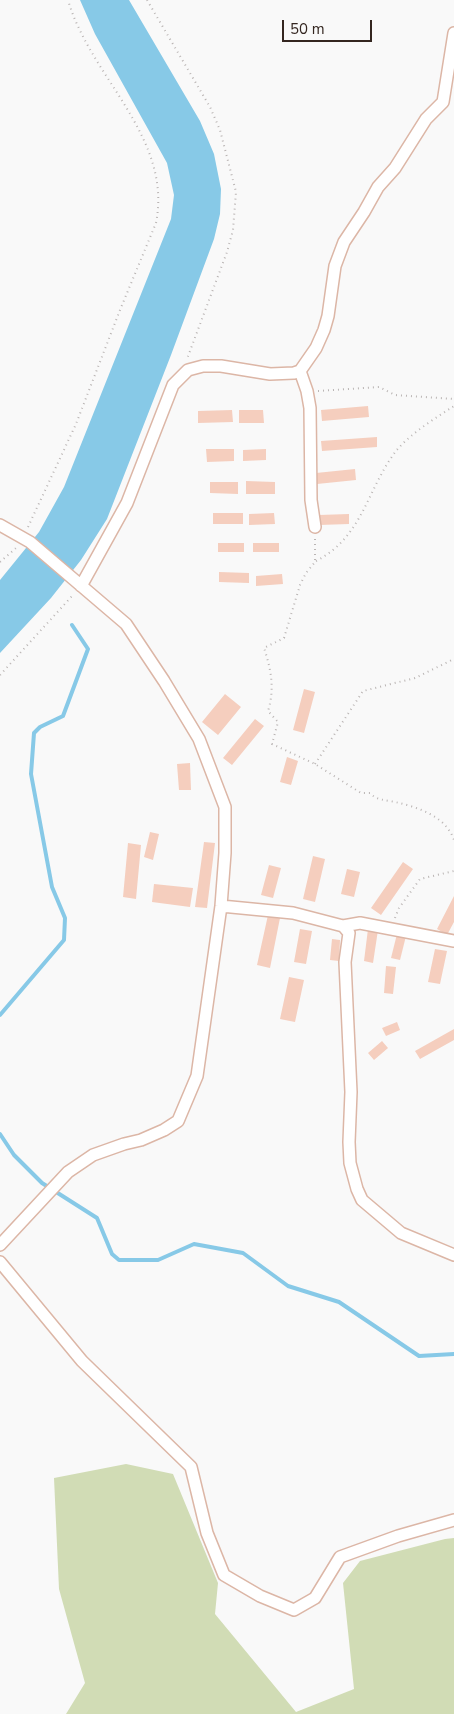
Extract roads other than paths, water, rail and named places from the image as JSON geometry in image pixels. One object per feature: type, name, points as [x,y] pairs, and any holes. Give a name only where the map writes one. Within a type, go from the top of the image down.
[{"type":"street","points":[[78,582],[127,503],[173,385],[181,375],[188,370],[203,366],[222,366],[270,374],[294,373],[300,371],[316,348],[328,316],[335,266],[344,242],[378,187],[395,168],[426,119],[443,102],[454,33]]},
{"type":"street","points":[[300,371],[307,391],[310,408],[311,500],[315,527]]},
{"type":"street","points":[[0,525],[26,540],[126,624],[164,681],[199,739],[225,807],[225,853],[221,906],[197,1076],[178,1121],[164,1130],[141,1140],[93,1155],[68,1172],[0,1245]]},
{"type":"street","points":[[221,906],[294,913],[343,926],[360,923],[454,941]]},
{"type":"street","points":[[343,926],[349,933],[345,962],[351,1092],[349,1142],[350,1163],[356,1189],[362,1200],[401,1233],[454,1255]]},
{"type":"street","points":[[0,1262],[82,1361],[191,1467],[207,1533],[224,1575],[260,1596],[294,1610],[315,1598],[340,1557],[398,1536],[454,1520]]},
{"type":"water","points":[[80,0],[129,0],[200,121],[214,154],[221,189],[220,214],[214,239],[107,519],[81,560],[51,598],[0,653],[0,580],[39,532],[64,487],[171,219],[174,195],[167,163],[95,34]]},
{"type":"waterway","points":[[0,1015],[64,940],[65,918],[52,887],[31,774],[34,733],[40,727],[63,716],[88,649],[72,625]]},
{"type":"waterway","points":[[0,1134],[14,1155],[42,1183],[97,1218],[112,1254],[119,1260],[158,1260],[194,1244],[243,1253],[288,1286],[339,1302],[419,1356],[454,1354]]}]
